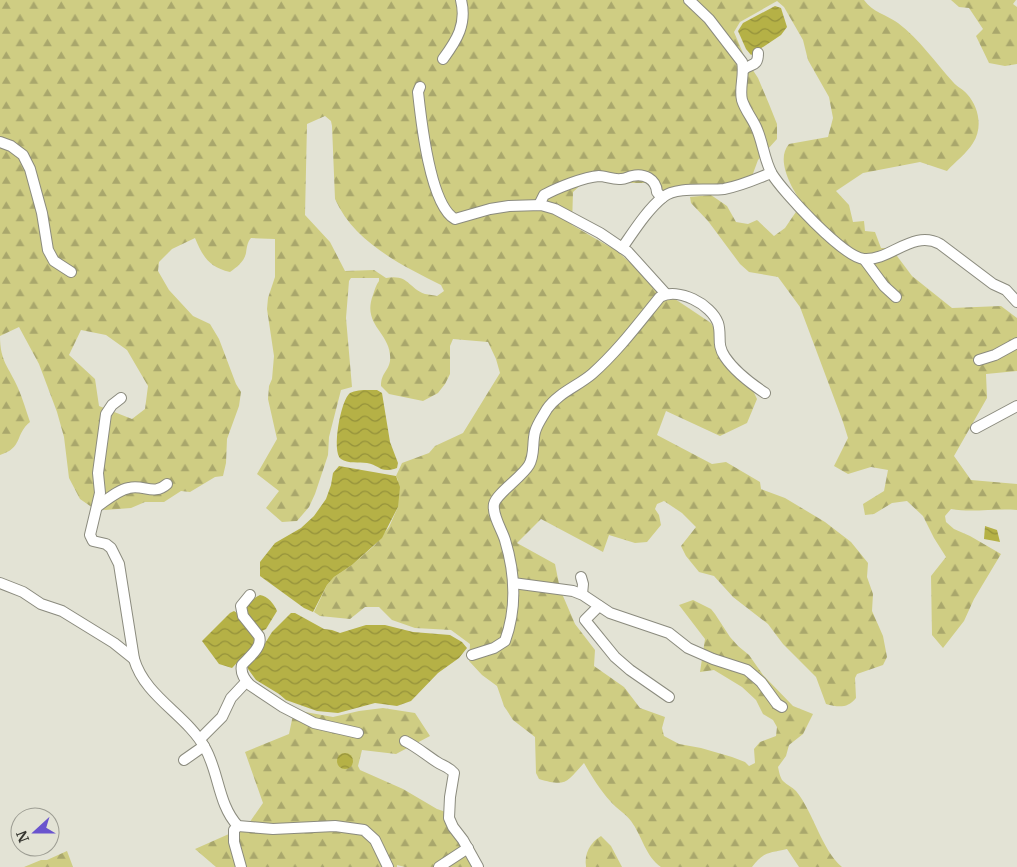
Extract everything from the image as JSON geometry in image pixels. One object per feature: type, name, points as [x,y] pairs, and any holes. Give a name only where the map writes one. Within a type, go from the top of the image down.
[{"type":"street","points":[[443,59],[462,28],[464,16],[462,0]]},
{"type":"street","points":[[689,0],[709,18],[739,58],[744,69],[741,94],[743,102],[756,128],[771,173],[800,209],[834,241],[859,258],[864,259],[878,257],[920,240],[930,240],[940,244],[992,284],[1006,290],[1017,302]]},
{"type":"street","points":[[744,69],[756,64],[758,52]]},
{"type":"street","points":[[420,87],[418,92],[422,134],[440,200],[450,216],[455,219],[490,209],[509,206],[539,205],[555,209],[576,219],[622,248],[666,294]]},
{"type":"street","points":[[0,142],[11,146],[23,155],[30,169],[42,213],[48,250],[54,262],[71,272]]},
{"type":"street","points":[[622,248],[662,198],[685,190],[710,190],[737,186],[771,173]]},
{"type":"street","points":[[539,205],[544,195],[556,189],[599,176],[609,179],[622,179],[643,175],[656,185],[657,192],[662,198]]},
{"type":"street","points":[[864,259],[884,286],[896,297]]},
{"type":"street","points":[[472,655],[494,648],[505,641],[512,609],[514,583],[507,549],[494,507],[497,498],[529,466],[532,458],[535,432],[548,407],[593,373],[616,350],[660,297],[675,293],[705,307],[713,315],[719,328],[719,348],[725,357],[735,370],[765,393]]},
{"type":"street","points":[[980,360],[995,355],[1017,343]]},
{"type":"street","points":[[121,398],[112,405],[106,414],[98,473],[100,493],[91,538],[93,541],[106,544],[111,548],[119,564],[134,659],[140,674],[155,693],[202,742],[211,761],[227,808],[238,826]]},
{"type":"street","points":[[976,428],[1017,406]]},
{"type":"street","points":[[98,506],[122,490],[139,487],[155,491],[167,484]]},
{"type":"street","points":[[581,577],[583,584],[582,594]]},
{"type":"street","points":[[0,583],[23,592],[41,604],[62,611],[114,643],[134,659]]},
{"type":"street","points":[[514,583],[563,588],[582,594],[610,613],[669,633],[688,648],[746,670],[761,682],[777,704],[782,707]]},
{"type":"street","points":[[250,594],[241,606],[241,611],[261,640],[242,665],[243,676],[246,682],[297,715],[314,723],[358,733]]},
{"type":"street","points":[[598,606],[585,620],[615,657],[630,670],[669,697]]},
{"type":"street","points":[[184,760],[202,742],[222,717],[231,698],[246,682]]},
{"type":"street","points":[[405,741],[419,748],[436,762],[448,767],[454,773],[449,818],[478,867]]},
{"type":"street","points":[[238,826],[234,830],[234,842],[241,867]]},
{"type":"street","points":[[238,826],[273,829],[335,826],[364,830],[375,840],[388,867]]},
{"type":"street","points":[[438,867],[468,848]]},
{"type":"green space","points":[[0,0],[864,0],[871,8],[894,20],[906,30],[955,84],[967,94],[977,111],[978,131],[970,147],[947,171],[920,162],[863,173],[836,191],[849,205],[853,222],[864,221],[865,231],[875,232],[881,248],[891,248],[912,276],[952,308],[1001,306],[1017,318],[1017,371],[986,374],[987,398],[954,456],[971,480],[1017,484],[1017,510],[967,511],[951,509],[945,516],[946,522],[954,529],[1001,554],[974,599],[964,621],[943,648],[932,635],[931,576],[946,557],[923,516],[907,501],[892,503],[874,514],[865,515],[863,504],[884,491],[888,470],[871,467],[848,474],[834,466],[848,438],[800,307],[778,277],[749,272],[740,264],[708,221],[691,203],[690,197],[711,195],[727,206],[736,222],[748,224],[757,220],[774,236],[785,228],[802,203],[786,174],[784,166],[785,151],[789,144],[828,137],[833,118],[829,97],[808,60],[803,40],[784,7],[777,1],[740,22],[734,32],[745,58],[758,78],[777,124],[777,139],[758,160],[751,179],[712,188],[662,193],[647,183],[610,183],[588,178],[573,192],[572,225],[617,251],[660,289],[711,323],[728,353],[746,376],[757,399],[747,423],[720,436],[666,411],[657,435],[712,464],[726,462],[760,482],[761,489],[785,498],[825,522],[851,542],[868,563],[867,577],[873,594],[872,611],[883,636],[887,657],[883,665],[857,674],[855,678],[856,698],[853,702],[846,706],[826,704],[816,677],[783,644],[768,624],[733,597],[714,576],[699,572],[686,556],[681,546],[696,527],[682,513],[664,501],[657,504],[655,509],[659,515],[661,525],[647,542],[635,543],[609,535],[603,552],[541,519],[517,543],[555,564],[560,589],[575,624],[595,650],[594,666],[624,687],[640,708],[665,717],[662,728],[664,736],[679,744],[732,757],[745,762],[749,766],[755,763],[754,749],[760,742],[776,736],[777,727],[773,720],[763,714],[756,700],[742,687],[714,670],[700,672],[705,639],[679,605],[693,600],[711,609],[730,637],[749,655],[763,675],[793,706],[813,714],[803,734],[789,745],[786,756],[778,767],[782,780],[796,791],[808,810],[828,851],[842,867],[799,867],[787,849],[771,852],[763,856],[752,867],[661,867],[648,852],[631,821],[613,805],[584,763],[569,779],[560,783],[539,779],[536,773],[535,737],[513,720],[504,706],[497,686],[482,675],[469,661],[470,644],[451,630],[415,628],[392,620],[379,607],[365,607],[350,619],[320,616],[314,612],[327,585],[334,577],[352,565],[375,545],[389,527],[398,507],[398,480],[396,476],[402,463],[429,453],[435,446],[463,433],[500,373],[488,342],[453,339],[450,346],[450,374],[438,393],[423,401],[389,394],[381,386],[382,378],[390,361],[390,351],[374,322],[370,306],[379,278],[351,278],[349,281],[346,318],[352,387],[341,390],[329,437],[328,455],[309,507],[297,521],[282,522],[266,508],[279,491],[257,474],[277,439],[268,399],[274,356],[267,309],[268,298],[275,277],[275,239],[251,238],[244,259],[230,272],[212,264],[201,251],[195,238],[172,249],[159,262],[158,271],[169,290],[193,316],[210,324],[219,339],[236,384],[241,392],[239,406],[227,439],[226,463],[223,476],[215,477],[190,492],[181,491],[164,502],[145,502],[131,508],[105,510],[93,508],[80,499],[69,478],[64,437],[39,364],[19,327],[0,336]],"holes":[[[325,116],[331,121],[332,126],[335,199],[343,214],[354,228],[380,251],[441,285],[444,291],[437,296],[425,294],[399,278],[386,278],[374,270],[345,271],[330,242],[305,215],[307,124]],[[81,330],[106,335],[127,350],[148,386],[145,409],[132,419],[99,406],[95,379],[69,355]]]},
{"type":"green space","points":[[951,0],[1016,0],[1013,4],[1017,7],[1017,64],[1005,66],[989,63],[976,36],[983,29],[969,8],[959,7]]},
{"type":"green space","points":[[0,345],[3,358],[20,392],[30,422],[22,431],[16,445],[0,455]]},
{"type":"green space","points":[[383,708],[415,713],[430,736],[396,754],[362,750],[358,766],[360,770],[403,789],[437,809],[446,812],[476,867],[405,867],[397,865],[397,867],[216,867],[195,849],[247,826],[263,803],[245,752],[289,734],[294,710],[333,717]]},
{"type":"green space","points":[[601,836],[611,846],[622,867],[586,867],[586,857],[589,849]]},
{"type":"green space","points":[[67,851],[73,867],[24,867],[41,860],[60,857],[60,854]]},
{"type":"water","points":[[775,6],[781,8],[787,27],[781,35],[751,55],[746,49],[738,31],[743,23]]},
{"type":"water","points":[[377,390],[382,393],[390,442],[398,463],[397,468],[391,470],[383,470],[367,463],[347,462],[341,459],[338,454],[338,426],[347,397],[350,393],[356,391]]},
{"type":"water","points":[[339,466],[396,476],[400,487],[398,507],[382,538],[352,565],[334,577],[327,585],[313,612],[304,608],[260,576],[260,562],[275,543],[301,528],[314,516],[326,499],[333,473]]},
{"type":"water","points":[[985,526],[997,530],[1000,542],[984,539]]},
{"type":"water","points":[[260,595],[266,597],[277,611],[266,629],[262,631],[252,622],[247,613],[249,604]]},
{"type":"water","points":[[234,611],[255,637],[255,644],[232,668],[219,664],[202,641]]},
{"type":"water","points":[[291,613],[295,613],[324,629],[340,633],[366,625],[385,625],[413,632],[450,635],[462,642],[467,648],[459,658],[438,673],[411,701],[397,706],[375,703],[338,713],[317,711],[286,700],[256,680],[248,669],[248,666],[272,632]]},
{"type":"water","points":[[345,753],[351,755],[353,761],[351,767],[345,769],[339,767],[337,761],[339,755]]}]
